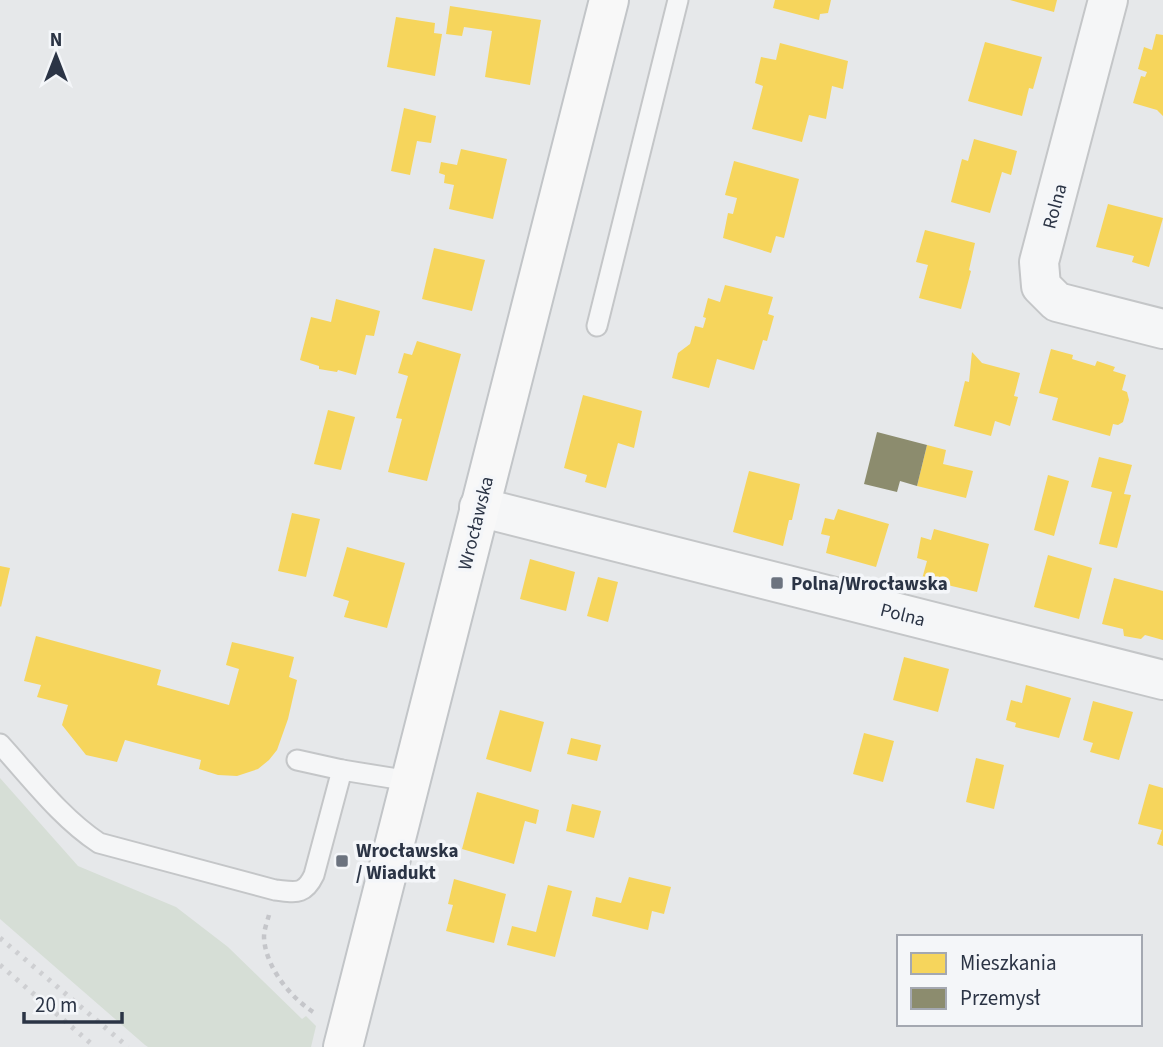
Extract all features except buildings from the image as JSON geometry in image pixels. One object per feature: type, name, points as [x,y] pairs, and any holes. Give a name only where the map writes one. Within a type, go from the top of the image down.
[{"type":"main road","name":"Wrocławska","points":[[345,1037],[609,0]]},
{"type":"street","name":"Rolna","points":[[1108,0],[1039,262],[1041,286],[1057,302],[1163,329]]},
{"type":"street","name":"Polna","points":[[479,507],[1163,680]]},
{"type":"lane","points":[[597,326],[678,0]]},
{"type":"lane","points":[[0,744],[66,816],[99,843],[275,890],[297,892],[308,886],[314,875],[342,770]]},
{"type":"lane","points":[[297,760],[410,781]]},
{"type":"path","points":[[275,890],[264,935],[267,957],[284,984],[307,1008],[324,1018],[345,1037]]},
{"type":"shaded area","points":[[0,778],[78,866],[176,907],[228,947],[302,1019],[306,1016],[316,1026],[311,1047],[145,1045],[0,919]]},
{"type":"railway","points":[[0,938],[128,1047]]},
{"type":"railway","points":[[0,965],[95,1047]]},
{"type":"place","name":"Polna/Wrocławska","points":[[777,583]]},
{"type":"place","name":"Wrocławska / Wiadukt","points":[[342,861]]}]
